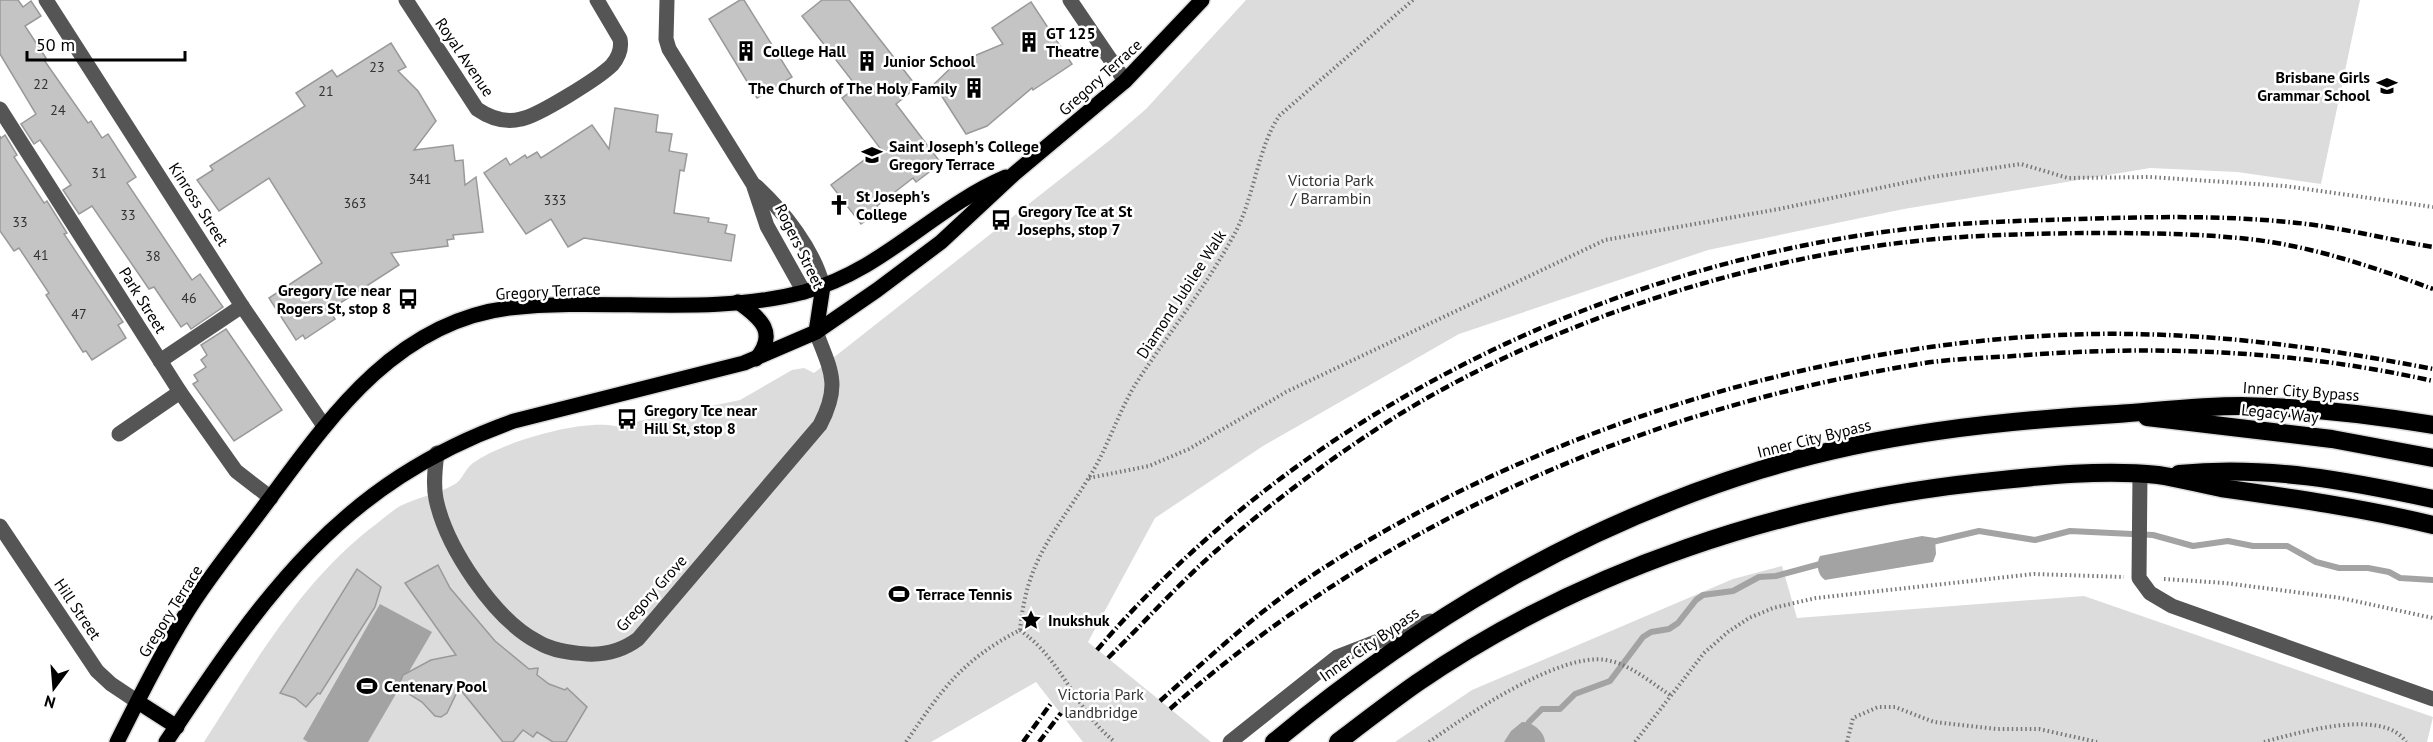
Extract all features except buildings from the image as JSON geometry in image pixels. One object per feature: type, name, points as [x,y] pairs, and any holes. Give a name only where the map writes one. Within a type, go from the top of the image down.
[{"type":"highway","name":"Inner City Bypass","points":[[1274,742],[1362,672],[1446,614],[1503,580],[1618,524],[1684,496],[1762,470],[1928,432],[1996,423],[2122,414],[2170,408],[2240,406],[2341,412],[2433,425]]},
{"type":"highway","name":"Legacy Way","points":[[2122,414],[2332,439],[2433,458]]},
{"type":"highway","points":[[2159,476],[2213,470],[2271,471],[2363,484],[2433,499]]},
{"type":"highway","points":[[1338,742],[1418,682],[1518,623],[1609,578],[1699,545],[1795,515],[1923,489],[2063,476],[2140,474],[2433,525]]},
{"type":"main road","name":"Gregory Terrace","points":[[166,742],[259,609],[308,551],[383,485],[437,453],[514,421],[756,359],[816,332],[916,262],[1014,174],[1125,81],[1202,0]]},
{"type":"main road","name":"Gregory Terrace","points":[[117,742],[190,608],[324,426],[360,386],[398,354],[437,330],[484,313],[534,306],[738,302],[804,292],[840,280],[881,258],[970,195],[1014,174]]},
{"type":"main road","name":"Rogers Street","points":[[816,332],[823,286]]},
{"type":"main road","name":"Rogers Street","points":[[804,292],[816,332]]},
{"type":"main road","points":[[738,302],[761,321],[766,330],[765,347],[756,359]]},
{"type":"main road","points":[[138,702],[177,727]]},
{"type":"street","name":"Kinross Street","points":[[46,0],[243,306],[324,426]]},
{"type":"street","name":"Royal Avenue","points":[[406,0],[468,99],[477,109],[494,118],[519,120],[542,110],[611,65],[621,45],[618,34],[597,0]]},
{"type":"street","name":"Rogers Street","points":[[667,0],[666,39],[669,49],[753,184],[786,218],[816,267],[823,286]]},
{"type":"street","points":[[1070,0],[1125,81]]},
{"type":"street","name":"Park Street","points":[[0,109],[180,392],[236,471],[271,498]]},
{"type":"street","name":"Rogers Street","points":[[753,184],[767,226],[804,292]]},
{"type":"street","points":[[160,361],[243,306]]},
{"type":"street","name":"Gregory Grove","points":[[437,453],[435,481],[439,509],[465,563],[499,609],[526,635],[552,649],[593,654],[615,652],[638,639],[820,424],[834,393],[834,378],[816,332]]},
{"type":"street","points":[[119,434],[180,392]]},
{"type":"street","points":[[2140,474],[2139,578],[2150,593],[2172,606],[2433,699]]},
{"type":"street","name":"Hill Street","points":[[0,526],[97,671],[111,684],[138,702]]},
{"type":"street","points":[[1230,742],[1337,657],[1446,614]]},
{"type":"path","name":"Diamond Jubilee Walk","points":[[1020,630],[1024,593],[1030,573],[1043,548],[1089,478],[1135,386],[1218,266],[1239,226],[1256,180],[1270,129],[1280,115],[1413,0]]},
{"type":"path","points":[[1089,478],[1149,466],[1189,448],[1286,392],[1605,240],[1658,229],[1779,209],[1932,177],[2021,165],[2068,178],[2151,177],[2285,186],[2433,207]]},
{"type":"path","points":[[1635,742],[1692,666],[1728,632],[1749,618],[1773,608],[1815,598],[2034,574],[2225,583],[2341,598],[2433,618]]},
{"type":"path","points":[[906,742],[938,694],[959,671],[987,647],[1020,630],[1058,667],[1095,723],[1115,742]]},
{"type":"path","points":[[1429,742],[1486,705],[1580,659],[1606,660],[1628,668],[1670,695]]},
{"type":"path","points":[[1847,742],[1853,718],[1878,707],[1895,707],[1934,722],[1997,729],[2039,729],[2097,742]]},
{"type":"path","points":[[2264,742],[2339,725],[2363,725],[2382,726],[2402,736],[2406,742]]},
{"type":"green space","name":"Victoria Park / Barrambin","points":[[1246,0],[2360,0],[2321,184],[2237,172],[2150,168],[1904,209],[1708,250],[1459,334],[1263,446],[1155,518],[1088,642],[1211,742],[1083,742],[1036,682],[931,742],[204,742],[259,656],[299,600],[345,550],[396,508],[455,484],[473,463],[522,440],[563,429],[600,425],[615,426],[740,400],[792,370],[804,368],[814,373],[1110,140],[1146,109]]},
{"type":"green space","points":[[1782,566],[1797,618],[2084,596],[2433,717],[2427,742],[1395,742],[1472,690],[1733,579]]},
{"type":"shaded area","points":[[1922,536],[1935,538],[1936,554],[1933,562],[1825,580],[1819,572],[1820,556]]},
{"type":"shaded area","name":"Centenary Pool","points":[[380,604],[432,632],[368,742],[308,742],[303,739]]},
{"type":"shaded area","points":[[1522,722],[1537,728],[1545,742],[1504,742],[1511,731]]},
{"type":"waterway","points":[[1928,543],[1979,531],[2035,540],[2070,531],[2153,535],[2193,546],[2228,541],[2253,546],[2287,546],[2316,562],[2339,568],[2368,568],[2389,572],[2400,578],[2433,580]]},
{"type":"waterway","points":[[1529,722],[1542,709],[1560,709],[1575,694],[1610,681],[1643,637],[1651,632],[1669,629],[1678,623],[1696,600],[1703,595],[1733,591],[1759,577],[1776,576],[1824,563]]},
{"type":"railway","points":[[1097,650],[1177,566],[1265,490],[1361,423],[1463,365],[1569,316],[1680,277],[1793,248],[1907,229],[2012,221],[2155,217],[2262,220],[2324,226],[2433,247]]},
{"type":"railway","points":[[1108,658],[1189,576],[1238,532],[1324,465],[1392,419],[1511,355],[1574,327],[1707,282],[1774,265],[1907,242],[1994,235],[2126,233],[2213,236],[2257,240],[2302,248],[2433,289]]},
{"type":"railway","points":[[1160,701],[1281,597],[1325,567],[1410,517],[1501,472],[1596,433],[1693,400],[1793,373],[1893,353],[1993,340],[2092,334],[2221,338],[2263,342],[2433,369]]},
{"type":"railway","points":[[1170,709],[1251,643],[1337,583],[1427,530],[1520,484],[1616,444],[1715,411],[1816,384],[1946,360],[2129,351],[2180,351],[2282,357],[2333,363],[2433,381]]},
{"type":"railway","points":[[1023,742],[1052,702]]},
{"type":"railway","points":[[1039,742],[1061,713]]},
{"type":"place","name":"GT 125 Theatre","points":[[1029,42]]},
{"type":"place","name":"College Hall","points":[[746,51]]},
{"type":"place","name":"Junior School","points":[[867,61]]},
{"type":"place","name":"Brisbane Girls Grammar School","points":[[2387,86]]},
{"type":"place","name":"The Church of The Holy Family","points":[[974,88]]},
{"type":"place","name":"Saint Joseph's College Gregory Terrace","points":[[872,155]]},
{"type":"place","name":"St Joseph's College","points":[[839,205]]},
{"type":"place","name":"Gregory Tce at St Josephs, stop 7","points":[[1001,220]]},
{"type":"place","name":"Gregory Tce near Rogers St, stop 8","points":[[408,299]]},
{"type":"place","name":"Gregory Tce near Hill St, stop 8","points":[[627,419]]},
{"type":"place","name":"Terrace Tennis","points":[[899,594]]},
{"type":"place","name":"Inukshuk","points":[[1031,620]]},
{"type":"place","name":"Centenary Pool","points":[[367,686]]},
{"type":"park label","name":"Victoria Park landbridge","points":[[1101,703]]}]
